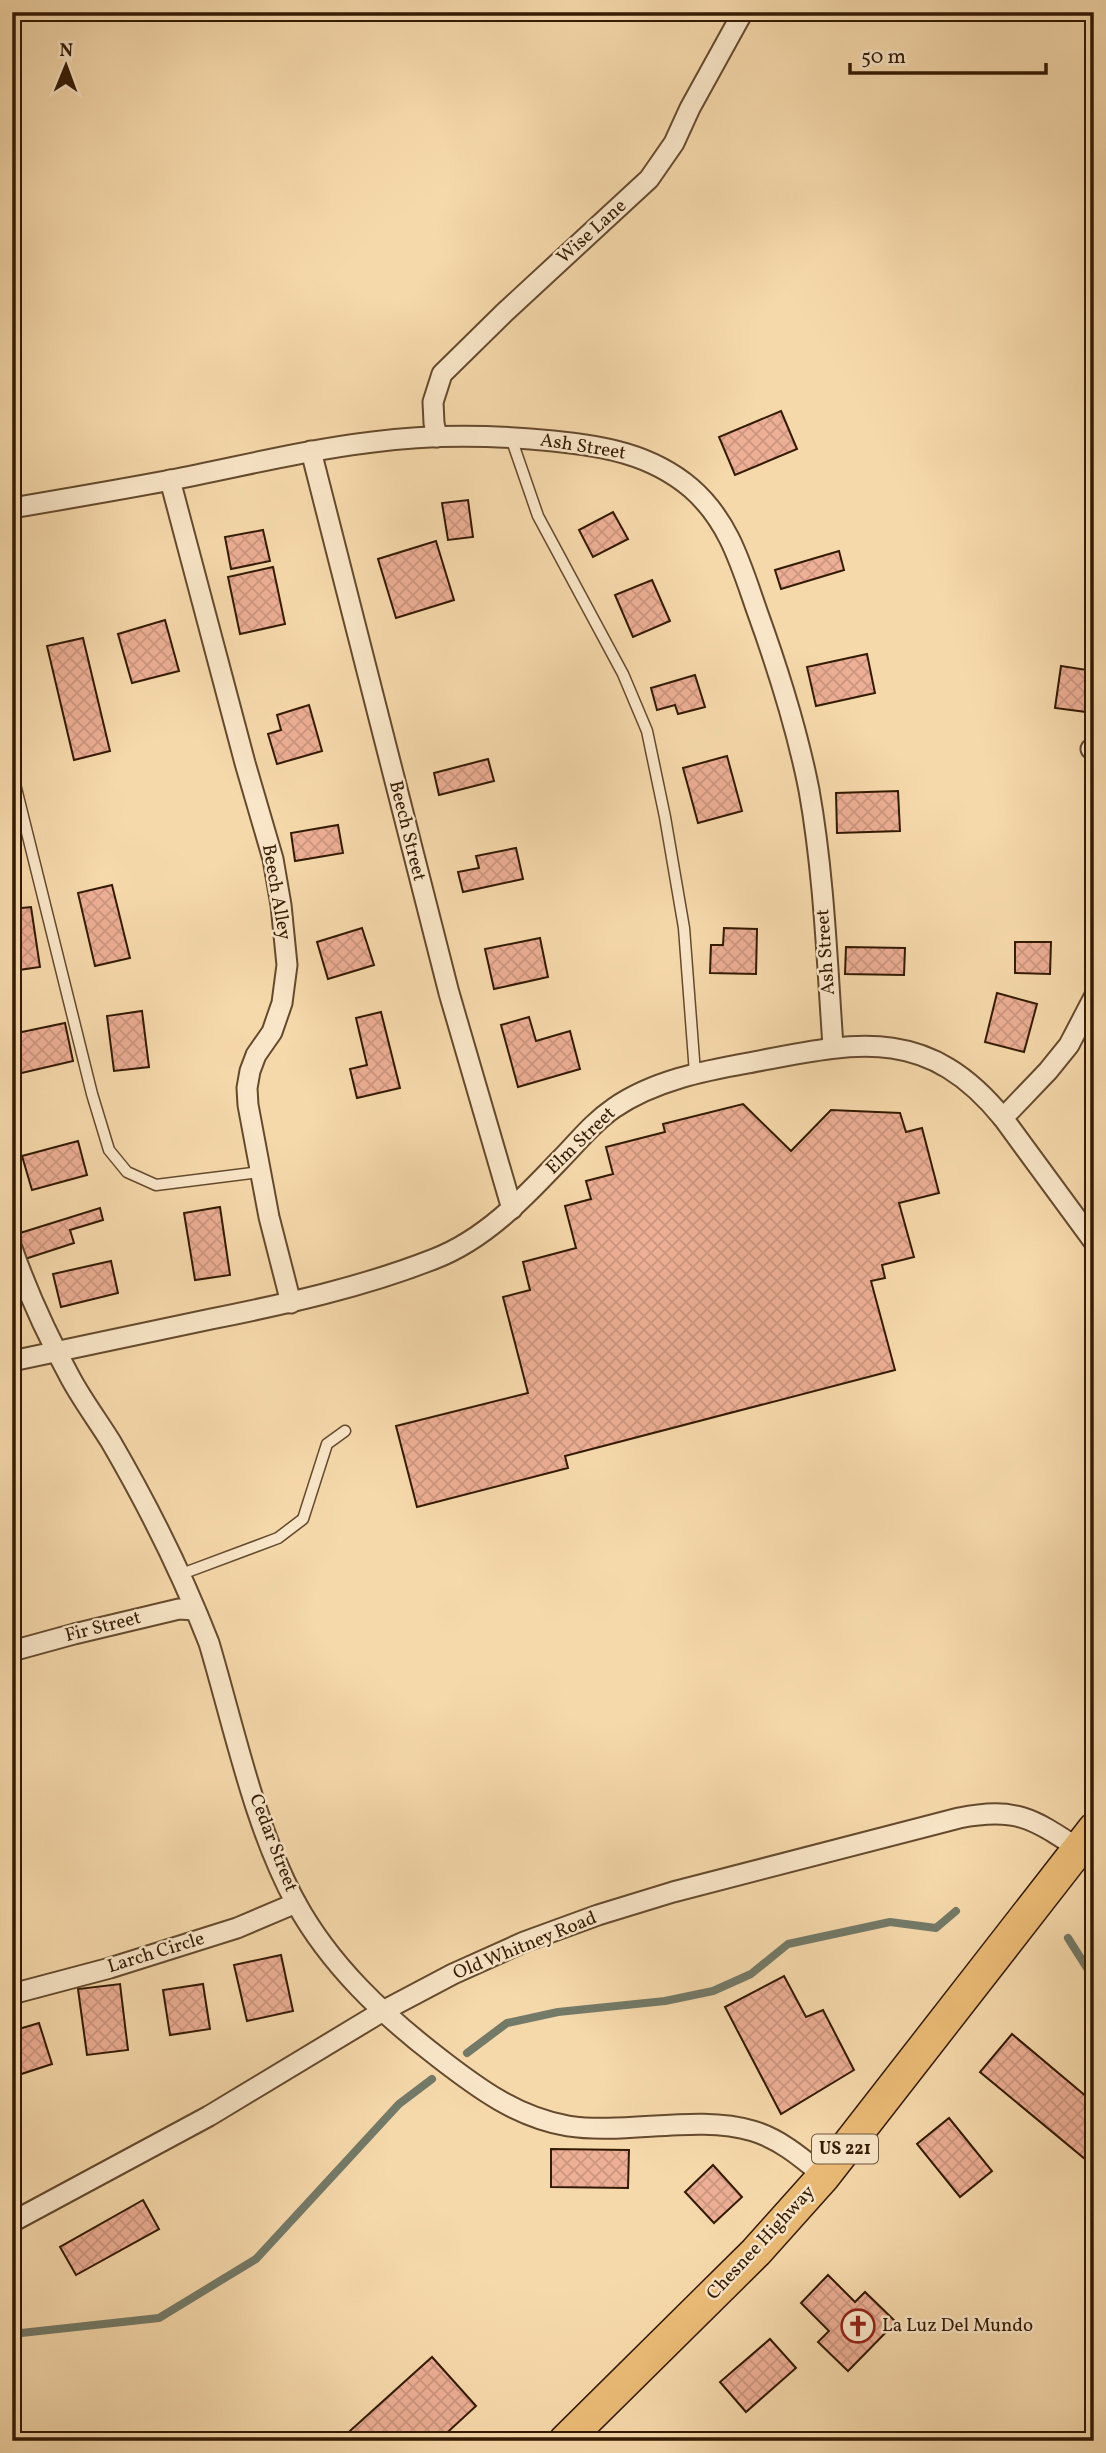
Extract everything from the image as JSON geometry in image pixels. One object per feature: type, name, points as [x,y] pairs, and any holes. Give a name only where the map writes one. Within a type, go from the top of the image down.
[{"type":"main road","name":"Chesnee Highway","points":[[565,2441],[756,2252],[824,2176],[1086,1839]]},
{"type":"street","name":"Wise Lane","points":[[437,437],[433,402],[442,374],[649,180],[674,143],[690,108],[743,12]]},
{"type":"street","name":"Ash Street","points":[[12,508],[311,451],[375,441],[437,437],[511,438],[591,444],[627,452],[649,462],[690,488],[716,514],[729,534],[768,641],[790,713],[808,789],[820,868],[833,1046]]},
{"type":"street","name":"Beech Street","points":[[311,451],[449,993],[512,1209]]},
{"type":"street","name":"Beech Alley","points":[[170,480],[273,859],[281,905],[287,965],[282,1003],[272,1032],[256,1055],[247,1088],[268,1217],[290,1303]]},
{"type":"street","points":[[1003,1118],[1069,1045],[1094,997]]},
{"type":"street","name":"Elm Street","points":[[12,1361],[290,1303],[383,1277],[436,1258],[472,1239],[512,1209],[593,1124],[615,1107],[645,1091],[695,1073],[833,1046],[883,1046],[931,1059],[971,1084],[989,1100],[1094,1242]]},
{"type":"street","name":"Cedar Street","points":[[12,1248],[56,1352],[111,1443],[195,1610],[209,1643],[275,1860],[296,1903],[332,1956],[383,2011],[430,2052],[507,2106],[568,2126],[601,2129],[731,2126],[774,2139],[824,2176]]},
{"type":"street","name":"Fir Street","points":[[12,1651],[74,1633],[178,1609],[195,1610]]},
{"type":"street","name":"Old Whitney Road","points":[[12,2222],[209,2116],[383,2011],[453,1974],[524,1942],[598,1915],[673,1892],[988,1812],[1017,1815],[1086,1839]]},
{"type":"street","name":"Larch Circle","points":[[12,1994],[110,1968],[237,1928],[296,1903]]},
{"type":"lane","points":[[511,438],[538,516],[623,674],[647,731],[684,928],[695,1073]]},
{"type":"lane","points":[[12,772],[92,1094],[109,1150],[127,1172],[156,1185],[260,1172]]},
{"type":"lane","points":[[179,1576],[278,1538],[303,1519],[327,1444],[345,1431]]},
{"type":"building","points":[[781,411],[797,449],[735,475],[719,437]]},
{"type":"building","points":[[468,500],[473,537],[448,540],[442,503]]},
{"type":"building","points":[[613,512],[628,539],[593,557],[579,530]]},
{"type":"building","points":[[263,530],[270,561],[231,569],[225,537]]},
{"type":"building","points":[[436,541],[454,600],[396,618],[378,559]]},
{"type":"building","points":[[839,551],[844,570],[781,589],[775,570]]},
{"type":"building","points":[[273,567],[285,624],[240,634],[228,577]]},
{"type":"building","points":[[652,580],[670,621],[633,637],[615,595]]},
{"type":"building","points":[[165,620],[179,671],[132,683],[118,634]]},
{"type":"building","points":[[83,638],[110,751],[74,760],[47,646]]},
{"type":"building","points":[[867,654],[875,693],[816,706],[807,667]]},
{"type":"building","points":[[1061,666],[1094,671],[1094,713],[1055,708]]},
{"type":"building","points":[[695,675],[705,707],[678,714],[675,705],[657,710],[651,688]]},
{"type":"building","points":[[309,705],[322,751],[277,764],[268,734],[281,730],[277,715]]},
{"type":"building","points":[[727,756],[742,811],[698,823],[683,768]]},
{"type":"building","points":[[488,759],[494,781],[439,795],[434,773]]},
{"type":"building","points":[[898,791],[900,831],[837,833],[836,793]]},
{"type":"building","points":[[338,825],[343,853],[295,861],[291,833]]},
{"type":"building","points":[[516,848],[523,879],[463,892],[458,872],[479,868],[476,856]]},
{"type":"building","points":[[112,885],[130,958],[95,966],[78,893]]},
{"type":"building","points":[[31,907],[40,967],[12,971],[12,909]]},
{"type":"building","points":[[362,928],[374,965],[328,979],[317,942]]},
{"type":"building","points":[[724,928],[757,929],[756,974],[710,973],[711,945],[723,945]]},
{"type":"building","points":[[540,938],[548,977],[494,989],[485,949]]},
{"type":"building","points":[[1015,942],[1051,942],[1050,974],[1015,973]]},
{"type":"building","points":[[846,947],[905,948],[904,975],[845,974]]},
{"type":"building","points":[[997,993],[1037,1004],[1024,1052],[985,1042]]},
{"type":"building","points":[[142,1011],[149,1067],[114,1071],[107,1016]]},
{"type":"building","points":[[381,1012],[400,1088],[357,1098],[350,1069],[367,1065],[356,1018]]},
{"type":"building","points":[[529,1017],[536,1041],[570,1031],[580,1069],[518,1087],[501,1025]]},
{"type":"building","points":[[65,1023],[73,1061],[13,1075],[12,1034]]},
{"type":"building","points":[[743,1104],[791,1151],[831,1110],[900,1113],[906,1132],[922,1128],[939,1193],[899,1203],[914,1257],[882,1265],[885,1278],[871,1281],[895,1370],[565,1456],[568,1468],[417,1507],[396,1426],[528,1393],[503,1297],[530,1290],[523,1262],[576,1248],[565,1206],[591,1199],[586,1181],[613,1174],[606,1147],[665,1132],[663,1124]]},
{"type":"building","points":[[78,1141],[87,1175],[32,1190],[22,1156]]},
{"type":"building","points":[[220,1207],[230,1275],[195,1280],[184,1213]]},
{"type":"building","points":[[100,1208],[103,1220],[70,1230],[74,1243],[25,1259],[17,1234]]},
{"type":"building","points":[[111,1261],[118,1293],[61,1307],[53,1274]]},
{"type":"building","points":[[281,1955],[293,2011],[247,2021],[234,1965]]},
{"type":"building","points":[[784,1976],[806,2017],[823,2010],[854,2070],[781,2114],[725,2007]]},
{"type":"building","points":[[120,1984],[128,2050],[87,2055],[78,1989]]},
{"type":"building","points":[[203,1984],[210,2029],[170,2035],[163,1990]]},
{"type":"building","points":[[39,2023],[52,2064],[12,2077],[12,2031]]},
{"type":"building","points":[[1012,2034],[1094,2103],[1094,2148],[1085,2159],[980,2072]]},
{"type":"building","points":[[949,2118],[992,2171],[960,2197],[917,2144]]},
{"type":"building","points":[[551,2149],[629,2150],[628,2188],[551,2187]]},
{"type":"building","points":[[713,2165],[742,2197],[714,2223],[685,2192]]},
{"type":"building","points":[[143,2200],[159,2229],[76,2275],[60,2247]]},
{"type":"building","name":"La Luz Del Mundo","points":[[828,2275],[855,2302],[865,2292],[896,2322],[848,2371],[818,2342],[829,2331],[801,2303]]},
{"type":"building","points":[[770,2339],[796,2368],[746,2412],[720,2382]]},
{"type":"building","points":[[432,2357],[476,2406],[438,2441],[341,2439]]},
{"type":"waterway","points":[[467,2053],[507,2023],[558,2012],[665,2001],[713,1991],[751,1974],[788,1944],[890,1922],[936,1928],[956,1911]]},
{"type":"waterway","points":[[1068,1938],[1094,1979]]},
{"type":"waterway","points":[[12,2334],[159,2318],[256,2259],[399,2104],[432,2079]]},
{"type":"place","name":"La Luz Del Mundo","points":[[858,2326]]}]
